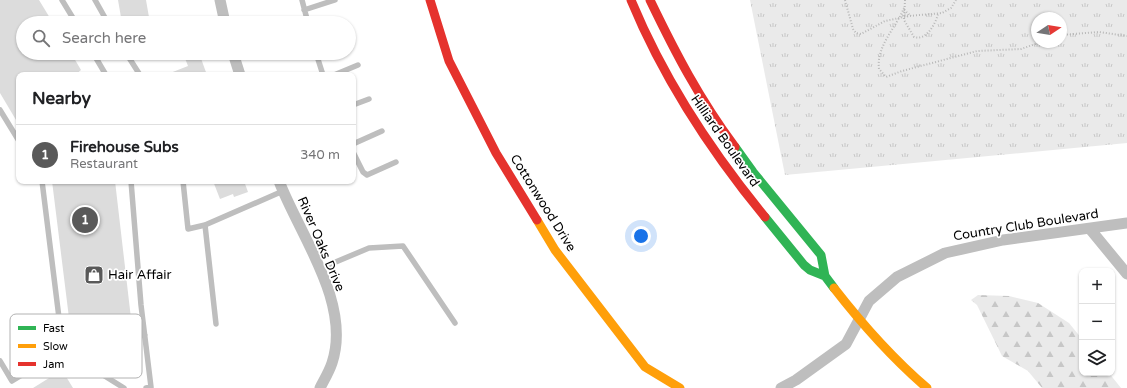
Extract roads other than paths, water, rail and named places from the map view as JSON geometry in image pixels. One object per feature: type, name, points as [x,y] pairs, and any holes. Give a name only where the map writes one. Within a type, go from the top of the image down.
[{"type":"main road","name":"Cottonwood Drive","points":[[430,0],[449,61],[496,153],[555,250],[645,367],[680,388]]},
{"type":"main road","name":"Hilliard Boulevard","points":[[631,0],[669,82],[708,143],[757,208],[808,268],[825,276]]},
{"type":"main road","name":"Hilliard Boulevard","points":[[650,0],[677,57],[696,89],[724,132],[753,172],[821,255],[825,276],[859,320],[903,367],[928,388]]},
{"type":"main road","name":"Hilliard Boulevard","points":[[903,367],[907,381]]},
{"type":"street","points":[[220,0],[223,16]]},
{"type":"street","points":[[235,60],[239,72]]},
{"type":"street","name":"River Oaks Drive","points":[[281,186],[328,291],[337,330],[332,363],[320,388]]},
{"type":"street","name":"Country Club Boulevard","points":[[859,320],[869,301],[897,277],[945,253],[1003,240],[1127,223]]},
{"type":"street","points":[[1090,229],[1127,274]]},
{"type":"street","points":[[781,388],[796,380],[846,344],[859,320]]},
{"type":"lane","points":[[62,0],[72,16]]},
{"type":"lane","points":[[95,0],[104,16]]},
{"type":"lane","points":[[302,0],[306,16]]},
{"type":"lane","points":[[304,10],[335,0]]},
{"type":"lane","points":[[97,60],[104,72]]},
{"type":"lane","points":[[130,60],[138,72]]},
{"type":"lane","points":[[318,60],[322,72]]},
{"type":"lane","points":[[341,72],[358,65]]},
{"type":"lane","points":[[356,104],[369,99]]},
{"type":"lane","points":[[0,110],[16,136]]},
{"type":"lane","points":[[356,143],[382,131]]},
{"type":"lane","points":[[356,158],[366,175],[396,162]]},
{"type":"lane","points":[[42,184],[59,314]]},
{"type":"lane","points":[[131,184],[151,387],[146,388]]},
{"type":"lane","points":[[183,184],[188,229],[205,225],[281,186]]},
{"type":"lane","points":[[205,225],[216,324]]},
{"type":"lane","points":[[319,269],[369,248],[403,246],[455,323]]},
{"type":"lane","points":[[0,361],[10,378]]},
{"type":"lane","points":[[108,378],[124,388]]},
{"type":"place","name":"Firehouse Subs","points":[[85,220]]},
{"type":"place","name":"Hair Affair","points":[[94,275]]}]
